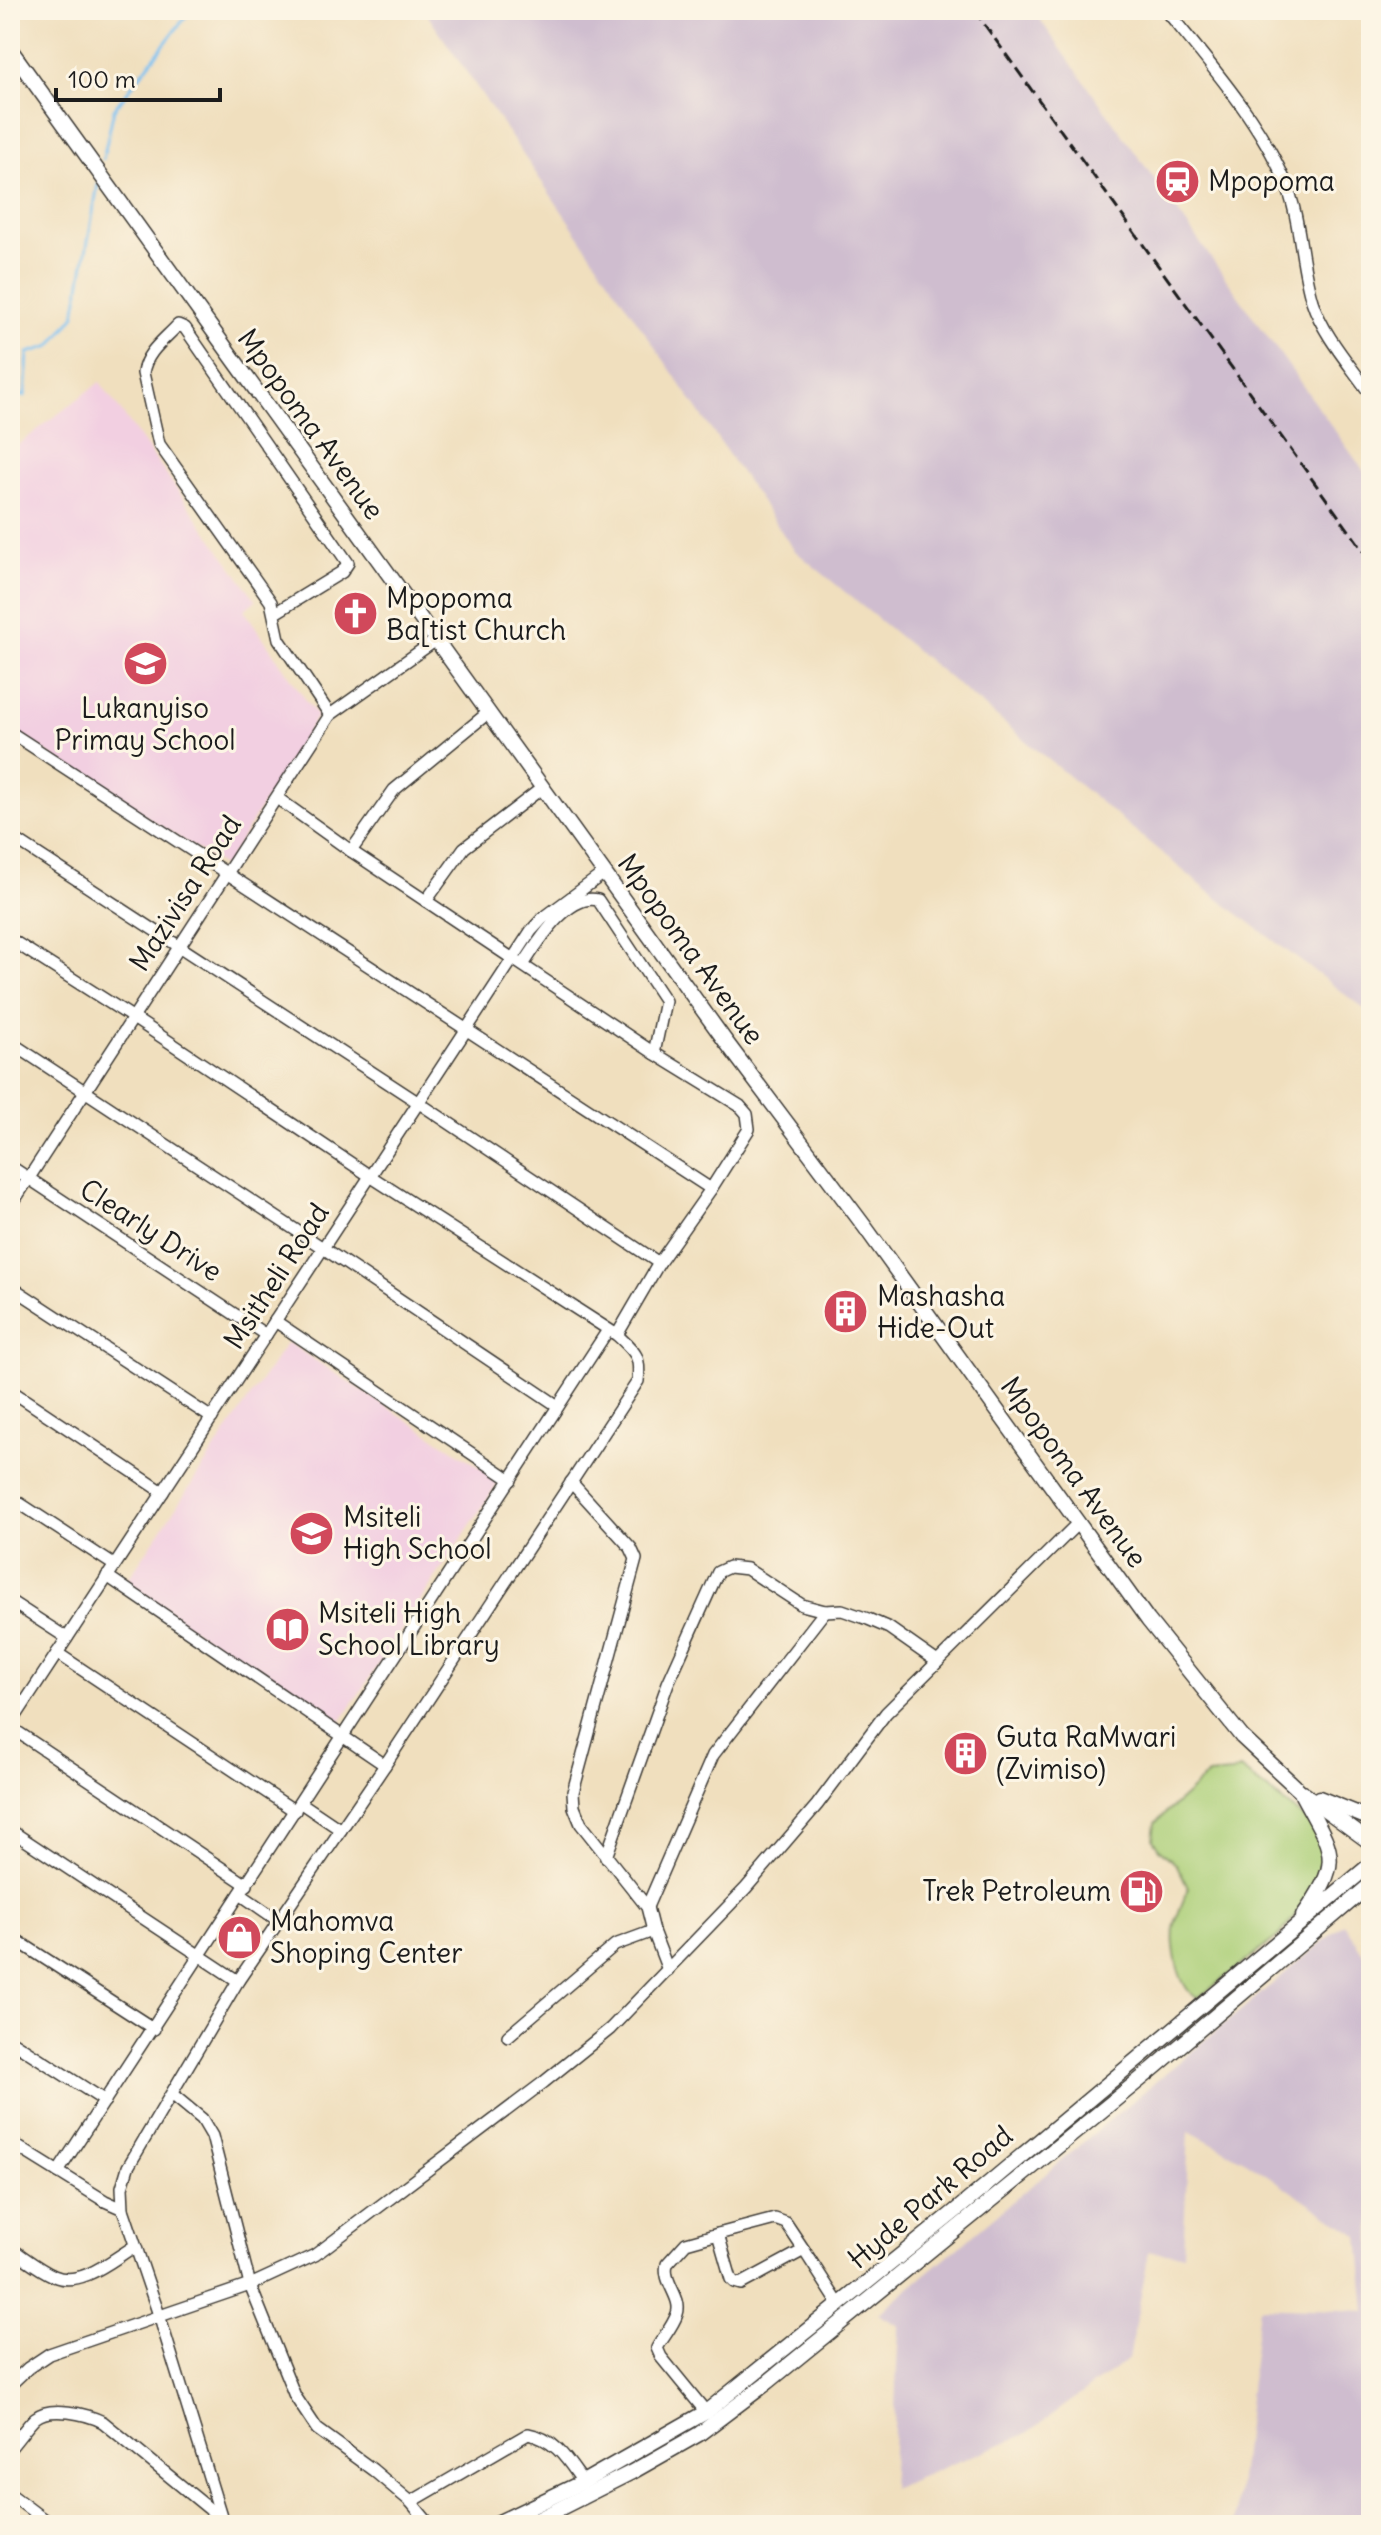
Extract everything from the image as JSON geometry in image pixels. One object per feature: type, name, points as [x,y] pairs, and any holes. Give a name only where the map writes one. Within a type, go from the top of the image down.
[{"type":"street","points":[[1166,10],[1225,83],[1271,152],[1291,197],[1302,263],[1318,317],[1371,395]]},
{"type":"street","name":"Mpopoma Avenue","points":[[10,49],[542,788],[865,1227],[1148,1620],[1242,1737],[1300,1791],[1371,1843]]},
{"type":"street","points":[[275,613],[342,572],[348,563],[185,328],[178,325],[146,357],[144,365],[157,441],[271,602],[279,639],[330,715]]},
{"type":"street","name":"Mazivisa Road","points":[[10,1207],[330,715],[436,640]]},
{"type":"street","points":[[351,851],[394,790],[489,712]]},
{"type":"street","points":[[10,732],[711,1189]]},
{"type":"street","points":[[426,901],[464,848],[542,788]]},
{"type":"street","points":[[58,2172],[558,1406],[613,1333],[749,1129],[747,1114],[740,1106],[654,1053],[351,851],[277,798]]},
{"type":"street","points":[[10,836],[659,1263]]},
{"type":"street","name":"Msitheli Road","points":[[10,1726],[14,1711],[67,1638],[467,1030],[518,961],[542,919],[604,873]]},
{"type":"street","points":[[518,961],[554,921],[585,900],[598,900],[665,1001],[654,1053]]},
{"type":"street","points":[[10,939],[613,1333],[636,1352],[639,1361],[638,1381],[385,1765],[238,1981],[128,2167],[122,2187],[123,2209],[226,2522]]},
{"type":"street","points":[[10,1042],[558,1406]]},
{"type":"street","name":"Clearly Drive","points":[[10,1166],[266,1335]]},
{"type":"street","points":[[10,1286],[212,1418]]},
{"type":"street","points":[[275,1321],[511,1480]]},
{"type":"street","points":[[10,1390],[163,1492]]},
{"type":"street","points":[[571,1482],[631,1548],[636,1559],[573,1792],[574,1807],[581,1824],[647,1907],[668,1970]]},
{"type":"street","points":[[10,1497],[114,1565]]},
{"type":"street","points":[[10,2385],[49,2354],[250,2285],[315,2255],[610,2029],[746,1888],[817,1805],[886,1713],[1078,1523]]},
{"type":"street","points":[[606,1857],[668,1683],[718,1572],[729,1567],[747,1569],[802,1605],[825,1611],[842,1610],[889,1628],[936,1661]]},
{"type":"street","points":[[107,1576],[385,1765]]},
{"type":"street","points":[[10,1601],[67,1638]]},
{"type":"street","points":[[647,1907],[713,1755],[825,1611]]},
{"type":"street","points":[[57,1653],[298,1807],[341,1830]]},
{"type":"street","points":[[10,1726],[244,1890],[279,1921]]},
{"type":"street","points":[[1300,1791],[1371,1819]]},
{"type":"street","points":[[1290,1933],[1326,1881],[1331,1862],[1327,1840],[1300,1791]]},
{"type":"street","points":[[10,1830],[238,1981]]},
{"type":"street","name":"Hyde Park Road","points":[[493,2525],[583,2482],[706,2412],[840,2306],[1371,1864]]},
{"type":"street","name":"Hyde Park Road","points":[[527,2525],[699,2434],[768,2382],[1148,2073],[1371,1884]]},
{"type":"street","points":[[508,2036],[611,1948],[653,1931]]},
{"type":"street","points":[[10,1936],[154,2029]]},
{"type":"street","points":[[10,2040],[105,2101]]},
{"type":"street","points":[[173,2095],[202,2119],[212,2136],[250,2285],[295,2396],[317,2429],[411,2502],[430,2525]]},
{"type":"street","points":[[10,2142],[123,2209]]},
{"type":"street","points":[[706,2412],[657,2348],[678,2312],[666,2278],[667,2264],[686,2243],[775,2219],[786,2223],[840,2306]]},
{"type":"street","points":[[718,2234],[731,2279],[741,2284],[804,2250]]},
{"type":"street","points":[[10,2248],[53,2276],[63,2279],[81,2277],[135,2246]]},
{"type":"street","points":[[10,2448],[37,2416],[49,2412],[90,2416],[103,2422],[226,2522]]},
{"type":"street","points":[[411,2502],[528,2434],[555,2444],[583,2482]]},
{"type":"street","points":[[10,2494],[51,2525]]},
{"type":"shaded area","points":[[424,10],[1033,10],[1371,481],[1371,1014],[1208,891],[794,550]]},
{"type":"shaded area","name":"Lukanyiso Primay School","points":[[100,382],[256,600],[244,610],[317,716],[224,867],[10,729],[10,451]]},
{"type":"shaded area","name":"Msiteli High School","points":[[287,1342],[500,1480],[339,1724],[124,1585]]},
{"type":"shaded area","points":[[1344,1924],[1371,1965],[1371,2525],[1235,2525],[1259,2307],[1366,2311],[1359,2236],[1246,2161],[1189,2131],[1183,2254],[1149,2252],[1129,2359],[1026,2434],[891,2489],[899,2326],[878,2314]]},
{"type":"green space","points":[[1240,1769],[1309,1822],[1322,1840],[1325,1859],[1322,1879],[1280,1935],[1198,1998],[1185,1986],[1177,1965],[1174,1942],[1175,1924],[1188,1888],[1177,1865],[1153,1840],[1155,1823],[1208,1775],[1232,1773]]},
{"type":"waterway","points":[[103,159],[114,109],[191,10]]},
{"type":"waterway","points":[[10,394],[25,396],[28,353],[51,346],[75,315],[98,184]]},
{"type":"railway","points":[[974,10],[1371,561]]},
{"type":"place","name":"Mpopoma","points":[[1177,181]]},
{"type":"place","name":"Mpopoma Ba[tist Church","points":[[355,614]]},
{"type":"place","name":"Lukanyiso Primay School","points":[[145,663]]},
{"type":"place","name":"Mashasha Hide-Out","points":[[846,1312]]},
{"type":"place","name":"Msiteli High School","points":[[312,1533]]},
{"type":"place","name":"Msiteli High School Library","points":[[287,1629]]},
{"type":"place","name":"Guta RaMwari (Zvimiso)","points":[[965,1753]]},
{"type":"place","name":"Trek Petroleum","points":[[1142,1891]]},
{"type":"place","name":"Mahomva Shoping Center","points":[[239,1937]]}]
